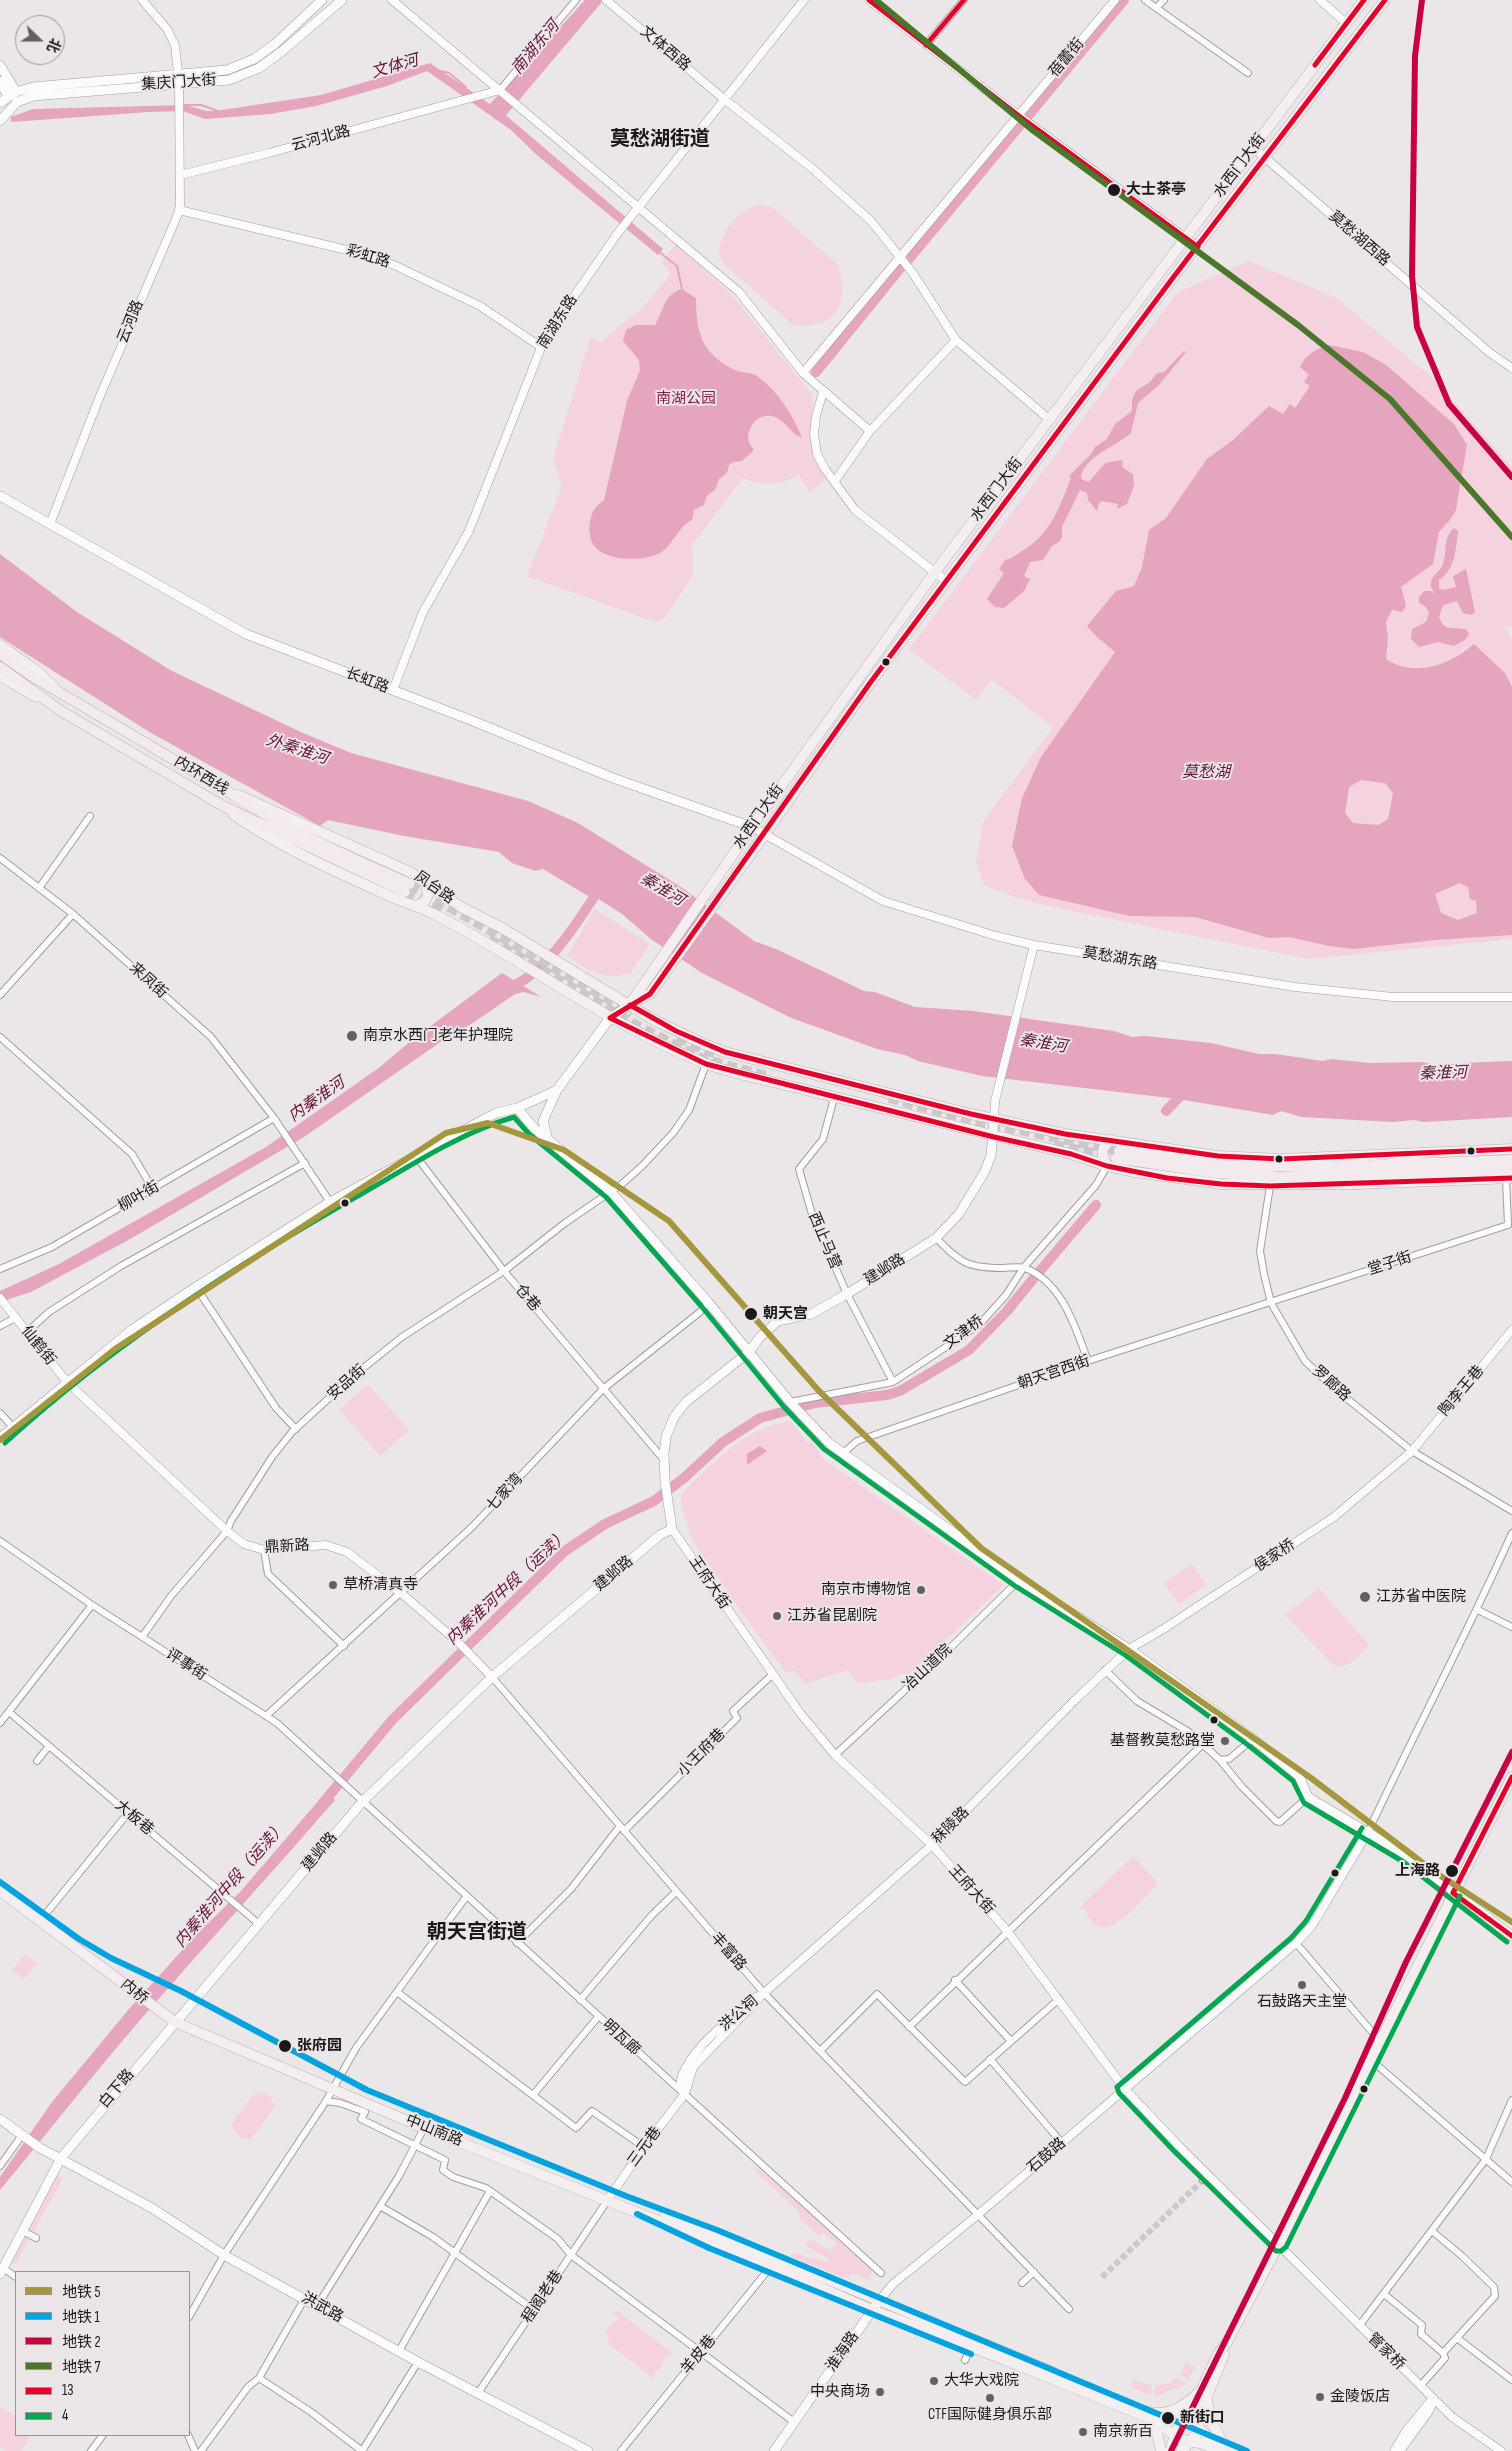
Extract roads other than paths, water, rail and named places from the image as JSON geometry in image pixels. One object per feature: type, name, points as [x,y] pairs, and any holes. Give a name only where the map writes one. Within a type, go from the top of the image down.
[{"type":"highway","name":"内环西线","points":[[0,654],[30,675],[228,791],[257,811],[407,888],[223,806],[60,710],[0,667]]},
{"type":"highway","points":[[1118,1155],[1215,1173],[1323,1172],[1452,1166],[1512,1160]]},
{"type":"highway","points":[[1392,1156],[1452,1166],[1512,1169]]},
{"type":"highway","points":[[1323,1172],[1364,1157]]},
{"type":"highway","points":[[1408,1181],[1452,1166]]},
{"type":"highway","points":[[1323,1172],[1356,1184]]},
{"type":"main road","name":"集庆门大街","points":[[0,103],[12,94],[45,86],[227,70],[254,59],[275,44],[322,0]]},
{"type":"main road","name":"集庆门大街","points":[[0,121],[17,102],[33,96],[179,82],[230,80],[259,68],[281,52],[342,0]]},
{"type":"main road","name":"水西门大街","points":[[630,1005],[640,987],[752,827],[935,572],[1364,0]]},
{"type":"main road","name":"水西门大街","points":[[630,1005],[650,994],[870,683],[1385,0]]},
{"type":"main road","points":[[0,64],[12,94]]},
{"type":"main road","points":[[0,81],[12,94]]},
{"type":"main road","name":"长虹路","points":[[0,496],[246,634],[393,690],[613,778],[752,827]]},
{"type":"main road","points":[[0,645],[37,671],[58,691]]},
{"type":"main road","points":[[0,676],[60,710]]},
{"type":"main road","name":"凤台路","points":[[228,791],[345,841],[410,872],[461,907],[524,940],[567,968],[666,1026],[725,1052],[994,1119],[1065,1134],[1218,1156],[1281,1159],[1392,1156],[1512,1149]]},
{"type":"main road","name":"凤台路","points":[[223,806],[270,838],[434,914],[513,958],[610,1018],[706,1064],[834,1098],[1071,1154],[1107,1166],[1194,1181],[1270,1186],[1509,1178]]},
{"type":"main road","points":[[415,906],[421,904],[428,897],[429,891],[424,880]]},
{"type":"main road","points":[[548,1140],[543,1121],[557,1090],[610,1018],[630,1005]]},
{"type":"main road","points":[[657,1042],[653,1030],[666,1026]]},
{"type":"main road","points":[[0,1438],[12,1426],[133,1329],[330,1202],[496,1113],[517,1108],[557,1090]]},
{"type":"main road","points":[[517,1108],[534,1128],[611,1192],[708,1302],[808,1423],[842,1454],[1019,1580],[1129,1649],[1253,1738],[1299,1776],[1308,1797],[1406,1855],[1453,1893],[1512,1936]]},
{"type":"main road","name":"建邺路","points":[[175,2022],[363,1801],[492,1677],[660,1536],[672,1529],[665,1482],[666,1437],[674,1417],[686,1402],[749,1352],[760,1337],[778,1321],[811,1314],[847,1294],[936,1238],[971,1196],[988,1164],[994,1137],[994,1119]]},
{"type":"main road","points":[[1107,1166],[1102,1158],[1102,1150],[1106,1143],[1112,1140]]},
{"type":"main road","points":[[1188,2435],[1183,2420],[1205,2390],[1224,2357],[1226,2344],[1279,2244],[1379,2040],[1512,1777]]},
{"type":"main road","name":"内桥","points":[[0,1891],[114,1976],[153,2008]]},
{"type":"main road","name":"中山南路","points":[[153,2008],[175,2022],[335,2085],[424,2128],[607,2201],[624,2201],[775,2262],[971,2347],[1150,2416],[1191,2420],[1188,2435]]},
{"type":"main road","name":"白下路","points":[[2,2271],[60,2158],[175,2022]]},
{"type":"main road","name":"洪武路","points":[[0,2119],[19,2135],[40,2148],[152,2208],[224,2255],[418,2362],[588,2451]]},
{"type":"main road","name":"中山南路","points":[[875,2306],[1150,2416],[1200,2443],[1222,2449]]},
{"type":"main road","name":"淮海路","points":[[774,2451],[875,2306]]},
{"type":"main road","points":[[1161,2451],[1157,2433],[1150,2416],[1186,2404],[1205,2390]]},
{"type":"main road","points":[[1181,2451],[1200,2412],[1205,2390]]},
{"type":"main road","points":[[1205,2390],[1208,2413],[1222,2449]]},
{"type":"main road","points":[[1170,2451],[1188,2435],[1208,2437],[1222,2449]]},
{"type":"main road","points":[[1196,2451],[1206,2449],[1241,2451]]},
{"type":"street","name":"云河路","points":[[50,524],[100,396],[179,210],[180,96],[175,45],[168,29],[142,0]]},
{"type":"street","points":[[392,0],[739,292],[803,373],[870,431]]},
{"type":"street","points":[[501,91],[576,0]]},
{"type":"street","name":"南湖东路","points":[[393,690],[423,612],[469,531],[542,346],[618,234],[804,0]]},
{"type":"street","points":[[869,0],[1018,116],[1198,247]]},
{"type":"street","points":[[926,45],[964,0]]},
{"type":"street","name":"蓓蕾街","points":[[803,373],[1115,0]]},
{"type":"street","points":[[1145,0],[1248,73]]},
{"type":"street","points":[[1156,8],[1164,0]]},
{"type":"street","points":[[1320,0],[1346,22]]},
{"type":"street","name":"文体西路","points":[[607,1],[724,99],[813,169],[871,221],[901,258],[956,340],[1050,420]]},
{"type":"street","name":"云河北路","points":[[180,175],[501,91]]},
{"type":"street","name":"莫愁湖西路","points":[[1254,148],[1490,353],[1512,368]]},
{"type":"street","name":"彩虹路","points":[[179,210],[351,251],[394,265],[480,306],[542,346]]},
{"type":"street","points":[[835,481],[870,431],[956,340]]},
{"type":"street","points":[[823,392],[816,416],[814,434],[817,454],[855,510],[946,581]]},
{"type":"street","points":[[39,888],[90,816]]},
{"type":"street","name":"莫愁湖东路","points":[[752,827],[883,901],[996,936],[1295,987],[1393,997],[1512,997]]},
{"type":"street","name":"来凤街","points":[[0,858],[73,914],[211,1037],[275,1120],[306,1164]]},
{"type":"street","points":[[0,995],[73,914]]},
{"type":"street","points":[[994,1119],[995,1101],[1034,944]]},
{"type":"street","points":[[0,1036],[132,1154],[153,1189]]},
{"type":"street","name":"安品街","points":[[142,1637],[171,1596],[227,1531],[231,1521],[272,1457],[296,1429],[402,1336],[504,1271],[565,1223],[611,1192],[642,1166],[672,1133],[688,1110],[706,1064]]},
{"type":"street","name":"西止马营","points":[[834,1098],[823,1139],[799,1169],[812,1214],[847,1294],[893,1382]]},
{"type":"street","name":"柳叶街","points":[[0,1269],[52,1247],[275,1120]]},
{"type":"street","name":"仓巷","points":[[416,1155],[504,1271],[664,1460]]},
{"type":"street","points":[[27,1332],[49,1312],[121,1266],[306,1164],[330,1202]]},
{"type":"street","name":"文津桥","points":[[790,1402],[893,1382],[979,1325],[1006,1295],[1024,1268],[1096,1185],[1107,1166]]},
{"type":"street","points":[[1509,1178],[1510,1227]]},
{"type":"street","name":"罗廊路","points":[[1270,1186],[1260,1251],[1271,1303],[1305,1361],[1335,1389],[1412,1451],[1512,1511]]},
{"type":"street","name":"堂子街","points":[[1271,1303],[1510,1227]]},
{"type":"street","points":[[936,1238],[958,1260],[982,1268],[1024,1268],[1047,1283],[1069,1311],[1088,1361]]},
{"type":"street","points":[[196,1287],[276,1408],[296,1429]]},
{"type":"street","name":"仙鹤街","points":[[0,1298],[67,1382]]},
{"type":"street","name":"七家湾","points":[[266,1716],[479,1520],[603,1389],[700,1312],[708,1302]]},
{"type":"street","name":"朝天宫西街","points":[[842,1454],[857,1441],[1088,1361],[1271,1303]]},
{"type":"street","points":[[0,1326],[15,1318]]},
{"type":"street","name":"陶李王巷","points":[[1412,1451],[1512,1330]]},
{"type":"street","name":"鼎新路","points":[[67,1382],[227,1531],[244,1544],[264,1550],[326,1545],[336,1546],[347,1552],[401,1593],[459,1643],[492,1677]]},
{"type":"street","points":[[0,1413],[12,1426]]},
{"type":"street","name":"侯家桥","points":[[1129,1649],[1165,1628],[1334,1516],[1412,1451]]},
{"type":"street","name":"王府大街","points":[[672,1529],[772,1675],[800,1713],[835,1755],[932,1845],[1008,1932],[1124,2088],[1206,2177],[1279,2244]]},
{"type":"street","name":"石鼓路","points":[[875,2306],[893,2284],[979,2214],[1124,2088],[1296,1943],[1312,1926],[1368,1832],[1416,1730],[1478,1610],[1512,1533]]},
{"type":"street","name":"评事街","points":[[0,1541],[92,1605],[277,1723],[346,1788],[363,1801]]},
{"type":"street","points":[[264,1550],[268,1574],[344,1646]]},
{"type":"street","name":"冶山道院","points":[[835,1755],[944,1654],[1019,1580]]},
{"type":"street","points":[[0,1723],[92,1605]]},
{"type":"street","points":[[1478,1610],[1512,1627]]},
{"type":"street","name":"秣陵路","points":[[764,1993],[932,1845],[1105,1670],[1129,1649]]},
{"type":"street","points":[[1105,1670],[1137,1701],[1188,1732],[1203,1744],[1276,1821],[1286,1820],[1308,1797]]},
{"type":"street","name":"小王府巷","points":[[622,1828],[737,1718],[733,1711],[772,1675]]},
{"type":"street","name":"丰富路","points":[[492,1677],[764,1993],[1070,2309]]},
{"type":"street","name":"大板巷","points":[[9,1712],[259,1924]]},
{"type":"street","points":[[1220,1760],[1229,1759],[1253,1738]]},
{"type":"street","points":[[909,2027],[955,1980],[1008,1932],[1203,1744]]},
{"type":"street","points":[[37,1761],[49,1746]]},
{"type":"street","name":"明瓦廊","points":[[363,1801],[517,1944],[881,2273]]},
{"type":"street","points":[[44,1916],[128,1813]]},
{"type":"street","points":[[517,1944],[571,1889],[622,1828]]},
{"type":"street","points":[[580,2000],[652,1915],[676,1892]]},
{"type":"street","points":[[190,2314],[224,2255],[326,2101],[356,2048],[466,1897]]},
{"type":"street","points":[[1296,1943],[1379,2040]]},
{"type":"street","points":[[955,1980],[1010,2040]]},
{"type":"street","points":[[396,1992],[576,2128],[592,2111],[644,2147]]},
{"type":"street","name":"洪公祠","points":[[684,2095],[688,2088],[689,2076],[702,2056],[758,2002],[764,1993]]},
{"type":"street","points":[[820,2052],[877,1994],[965,2082],[1010,2040],[1059,1999]]},
{"type":"street","points":[[532,2095],[598,2017]]},
{"type":"street","points":[[990,2059],[1062,2143]]},
{"type":"street","points":[[1370,2059],[1512,2182]]},
{"type":"street","name":"三元巷","points":[[607,2201],[644,2147],[684,2095]]},
{"type":"street","points":[[1359,2326],[1486,2160],[1512,2100]]},
{"type":"street","points":[[326,2101],[340,2103],[365,2112],[361,2119],[444,2160],[443,2170],[490,2192],[558,2239],[572,2255],[794,2422]]},
{"type":"street","points":[[317,2306],[416,2147],[424,2128]]},
{"type":"street","points":[[0,2166],[19,2135]]},
{"type":"street","points":[[399,2351],[490,2192]]},
{"type":"street","name":"程阁老巷","points":[[478,2393],[607,2201]]},
{"type":"street","points":[[380,2206],[432,2237],[534,2310]]},
{"type":"street","points":[[23,2231],[36,2238]]},
{"type":"street","points":[[1432,2231],[1462,2256],[1494,2287],[1495,2296],[1443,2353]]},
{"type":"street","name":"管家桥","points":[[1279,2244],[1452,2417],[1501,2451]]},
{"type":"street","name":"羊皮巷","points":[[621,2451],[775,2262]]},
{"type":"street","points":[[2,2271],[15,2277]]},
{"type":"street","points":[[1022,2283],[1034,2272]]},
{"type":"street","points":[[1384,2294],[1422,2325],[1421,2334],[1443,2353],[1445,2358],[1421,2385]]},
{"type":"street","points":[[201,2451],[248,2387],[260,2378],[305,2298]]},
{"type":"street","points":[[1457,2338],[1512,2380]]},
{"type":"street","points":[[965,2360],[971,2347]]},
{"type":"street","points":[[260,2378],[311,2412],[362,2451],[418,2362]]},
{"type":"street","points":[[1394,2451],[1406,2431],[1433,2398]]},
{"type":"street","points":[[1400,2451],[1429,2411],[1433,2398]]},
{"type":"street","points":[[91,2451],[102,2436]]},
{"type":"street","points":[[188,2436],[195,2451]]},
{"type":"water","points":[[585,0],[596,0],[502,109],[502,112],[663,249],[658,255],[538,156],[511,130],[427,71],[387,86],[316,106],[271,114],[205,119],[183,111],[149,112],[11,122],[11,117],[33,109],[186,105],[206,111],[215,111],[321,95],[430,63],[490,104]]},
{"type":"water","points":[[682,289],[696,298],[697,322],[703,341],[708,349],[724,364],[735,370],[755,375],[765,382],[784,404],[802,437],[793,433],[776,417],[770,416],[757,419],[748,435],[754,450],[742,461],[733,462],[729,465],[727,473],[719,479],[715,490],[707,496],[704,505],[694,510],[692,520],[682,528],[662,552],[642,558],[616,558],[596,548],[591,540],[590,529],[593,512],[604,500],[627,401],[640,370],[639,360],[623,341],[626,330],[636,325],[655,325],[665,303],[671,295]]},
{"type":"water","name":"莫愁湖","points":[[1329,345],[1363,352],[1386,365],[1454,424],[1467,445],[1456,510],[1439,532],[1433,564],[1401,587],[1406,606],[1402,612],[1392,610],[1386,622],[1388,638],[1386,659],[1397,665],[1409,668],[1432,666],[1454,658],[1474,644],[1505,673],[1512,687],[1512,935],[1435,940],[1354,949],[1329,946],[1289,937],[1269,938],[1195,917],[1129,916],[1039,895],[1025,879],[1012,846],[1022,798],[1041,757],[1115,652],[1087,626],[1116,591],[1134,586],[1142,567],[1149,530],[1166,518],[1207,459],[1233,440],[1269,406],[1283,414],[1290,404],[1295,408],[1310,386],[1304,382],[1309,375],[1300,367],[1302,362],[1308,355]],"holes":[[[1361,780],[1385,783],[1393,793],[1388,819],[1378,825],[1353,823],[1345,813],[1349,787]],[[1460,883],[1468,887],[1470,899],[1476,901],[1477,913],[1458,920],[1441,913],[1435,894]]]},
{"type":"water","points":[[1184,351],[1186,352],[1159,385],[1138,403],[1131,433],[1094,458],[1083,471],[1081,479],[1089,482],[1105,463],[1121,460],[1123,462],[1122,467],[1133,474],[1134,486],[1127,504],[1117,509],[1118,504],[1102,501],[1099,503],[1097,511],[1088,500],[1087,493],[1080,490],[1062,527],[1062,537],[1059,542],[1052,546],[1043,560],[1030,562],[1024,576],[1030,579],[1024,591],[1004,608],[995,607],[987,599],[1004,573],[999,569],[1005,560],[1016,555],[1040,537],[1058,510],[1071,478],[1069,476],[1092,453],[1095,447],[1107,439],[1115,424],[1132,411],[1132,400],[1136,391],[1150,382],[1157,373],[1164,372]]},
{"type":"water","points":[[1454,528],[1458,531],[1454,558],[1448,571],[1439,580],[1439,588],[1443,590],[1456,587],[1453,576],[1466,569],[1475,612],[1471,615],[1463,613],[1457,601],[1443,605],[1439,617],[1443,625],[1448,628],[1466,629],[1469,634],[1465,640],[1454,646],[1438,642],[1419,647],[1411,639],[1412,629],[1426,622],[1429,613],[1426,607],[1419,603],[1419,597],[1424,591],[1431,591],[1434,594],[1431,581],[1442,566],[1448,536]]},
{"type":"water","points":[[0,554],[77,612],[172,671],[303,733],[351,753],[528,801],[578,823],[681,887],[754,941],[776,949],[864,991],[875,992],[915,1007],[974,1011],[1114,1031],[1132,1037],[1145,1036],[1211,1043],[1259,1054],[1276,1054],[1322,1061],[1332,1059],[1370,1063],[1422,1062],[1439,1066],[1458,1063],[1512,1061],[1512,1117],[1393,1122],[1301,1117],[1281,1111],[1273,1115],[1178,1099],[982,1076],[877,1049],[789,1017],[702,973],[651,939],[622,914],[594,896],[593,899],[543,869],[535,871],[512,863],[499,852],[404,836],[328,820],[320,826],[151,733],[0,637]]},
{"type":"water","points":[[502,973],[541,997],[524,992],[515,994],[473,1023],[442,1041],[304,1137],[132,1238],[31,1292],[0,1302],[0,1291],[59,1264],[266,1147],[380,1067],[413,1039]]},
{"type":"water","points":[[760,1446],[767,1451],[747,1465],[747,1454]]},
{"type":"water","points":[[326,1792],[335,1800],[166,1990],[0,2190],[0,2177],[52,2102],[129,2009],[195,1936],[240,1892]]},
{"type":"waterway","name":"南湖东河","points":[[499,116],[597,0]]},
{"type":"waterway","points":[[1027,117],[1124,0]]},
{"type":"waterway","name":"文体河","points":[[441,71],[449,73],[466,87]]},
{"type":"waterway","name":"文体河","points":[[181,105],[201,105],[218,111]]},
{"type":"waterway","points":[[908,260],[1021,124]]},
{"type":"waterway","name":"文体河","points":[[658,251],[677,266],[682,289]]},
{"type":"waterway","points":[[816,372],[902,266]]},
{"type":"waterway","name":"内秦淮河","points":[[506,989],[521,982],[548,959],[572,930],[601,886]]},
{"type":"waterway","points":[[1166,1111],[1186,1090]]},
{"type":"waterway","points":[[1039,1272],[1096,1205]]},
{"type":"waterway","name":"内秦淮河中段（运渎）","points":[[322,1804],[393,1719],[565,1551],[605,1524],[654,1501],[684,1478],[723,1442],[760,1418],[815,1403],[887,1395],[900,1391],[969,1350],[1007,1311],[1033,1279]]},
{"type":"tunnel","points":[[410,884],[632,1013]]},
{"type":"tunnel","points":[[405,892],[443,914]]},
{"type":"tunnel","points":[[489,939],[636,1025],[703,1059],[770,1077]]},
{"type":"tunnel","points":[[678,1037],[704,1050],[720,1054]]},
{"type":"tunnel","points":[[889,1098],[977,1121],[1119,1151]]},
{"type":"tunnel","points":[[1054,1145],[1116,1158]]},
{"type":"tunnel","points":[[1102,2277],[1203,2180]]},
{"type":"metro line","name":"7","points":[[876,0],[1031,129],[1298,325],[1390,399],[1512,537]]},
{"type":"metro line","name":"2","points":[[1422,0],[1415,56],[1412,276],[1417,327],[1449,404],[1512,477]]},
{"type":"metro line","name":"5","points":[[0,1440],[115,1349],[446,1133],[488,1123],[564,1150],[669,1221],[819,1391],[981,1548],[1311,1778],[1436,1873],[1512,1922]]},
{"type":"metro line","name":"2","points":[[1171,2451],[1345,2098],[1406,1962],[1512,1752]]},
{"type":"metro line","name":"1","points":[[0,1882],[79,1939],[111,1958],[181,1991],[367,2090],[626,2196],[717,2230],[1247,2451]]},
{"type":"metro line","name":"1","points":[[637,2214],[709,2248],[971,2354]]},
{"type":"place","name":"大士茶亭","points":[[1114,190]]},
{"type":"place","name":"南京水西门老年护理院","points":[[352,1036]]},
{"type":"place","name":"朝天宫","points":[[751,1314]]},
{"type":"place","name":"草桥清真寺","points":[[333,1585]]},
{"type":"place","name":"南京市博物馆","points":[[921,1590]]},
{"type":"place","name":"江苏省中医院","points":[[1365,1597]]},
{"type":"place","name":"江苏省昆剧院","points":[[777,1616]]},
{"type":"place","name":"基督教莫愁路堂","points":[[1225,1741]]},
{"type":"place","name":"上海路","points":[[1452,1871]]},
{"type":"place","name":"石鼓路天主堂","points":[[1302,1985]]},
{"type":"place","name":"张府园","points":[[285,2046]]},
{"type":"place","name":"大华大戏院","points":[[934,2381]]},
{"type":"place","name":"中央商场","points":[[880,2392]]},
{"type":"place","name":"金陵饭店","points":[[1320,2397]]},
{"type":"place","name":"CTF国际健身俱乐部","points":[[990,2398]]},
{"type":"place","name":"新街口","points":[[1168,2418]]},
{"type":"place","name":"南京新百","points":[[1083,2432]]},
{"type":"district","name":"莫愁湖街道","points":[[660,140]]},
{"type":"district","name":"朝天宫街道","points":[[477,1933]]},
{"type":"park label","name":"南湖公园","points":[[686,399]]},
{"type":"water label","name":"外秦淮河","points":[[297,750]]},
{"type":"water label","name":"秦淮河","points":[[662,890]]},
{"type":"water label","name":"秦淮河","points":[[1043,1044]]},
{"type":"water label","name":"秦淮河","points":[[1443,1074]]}]
